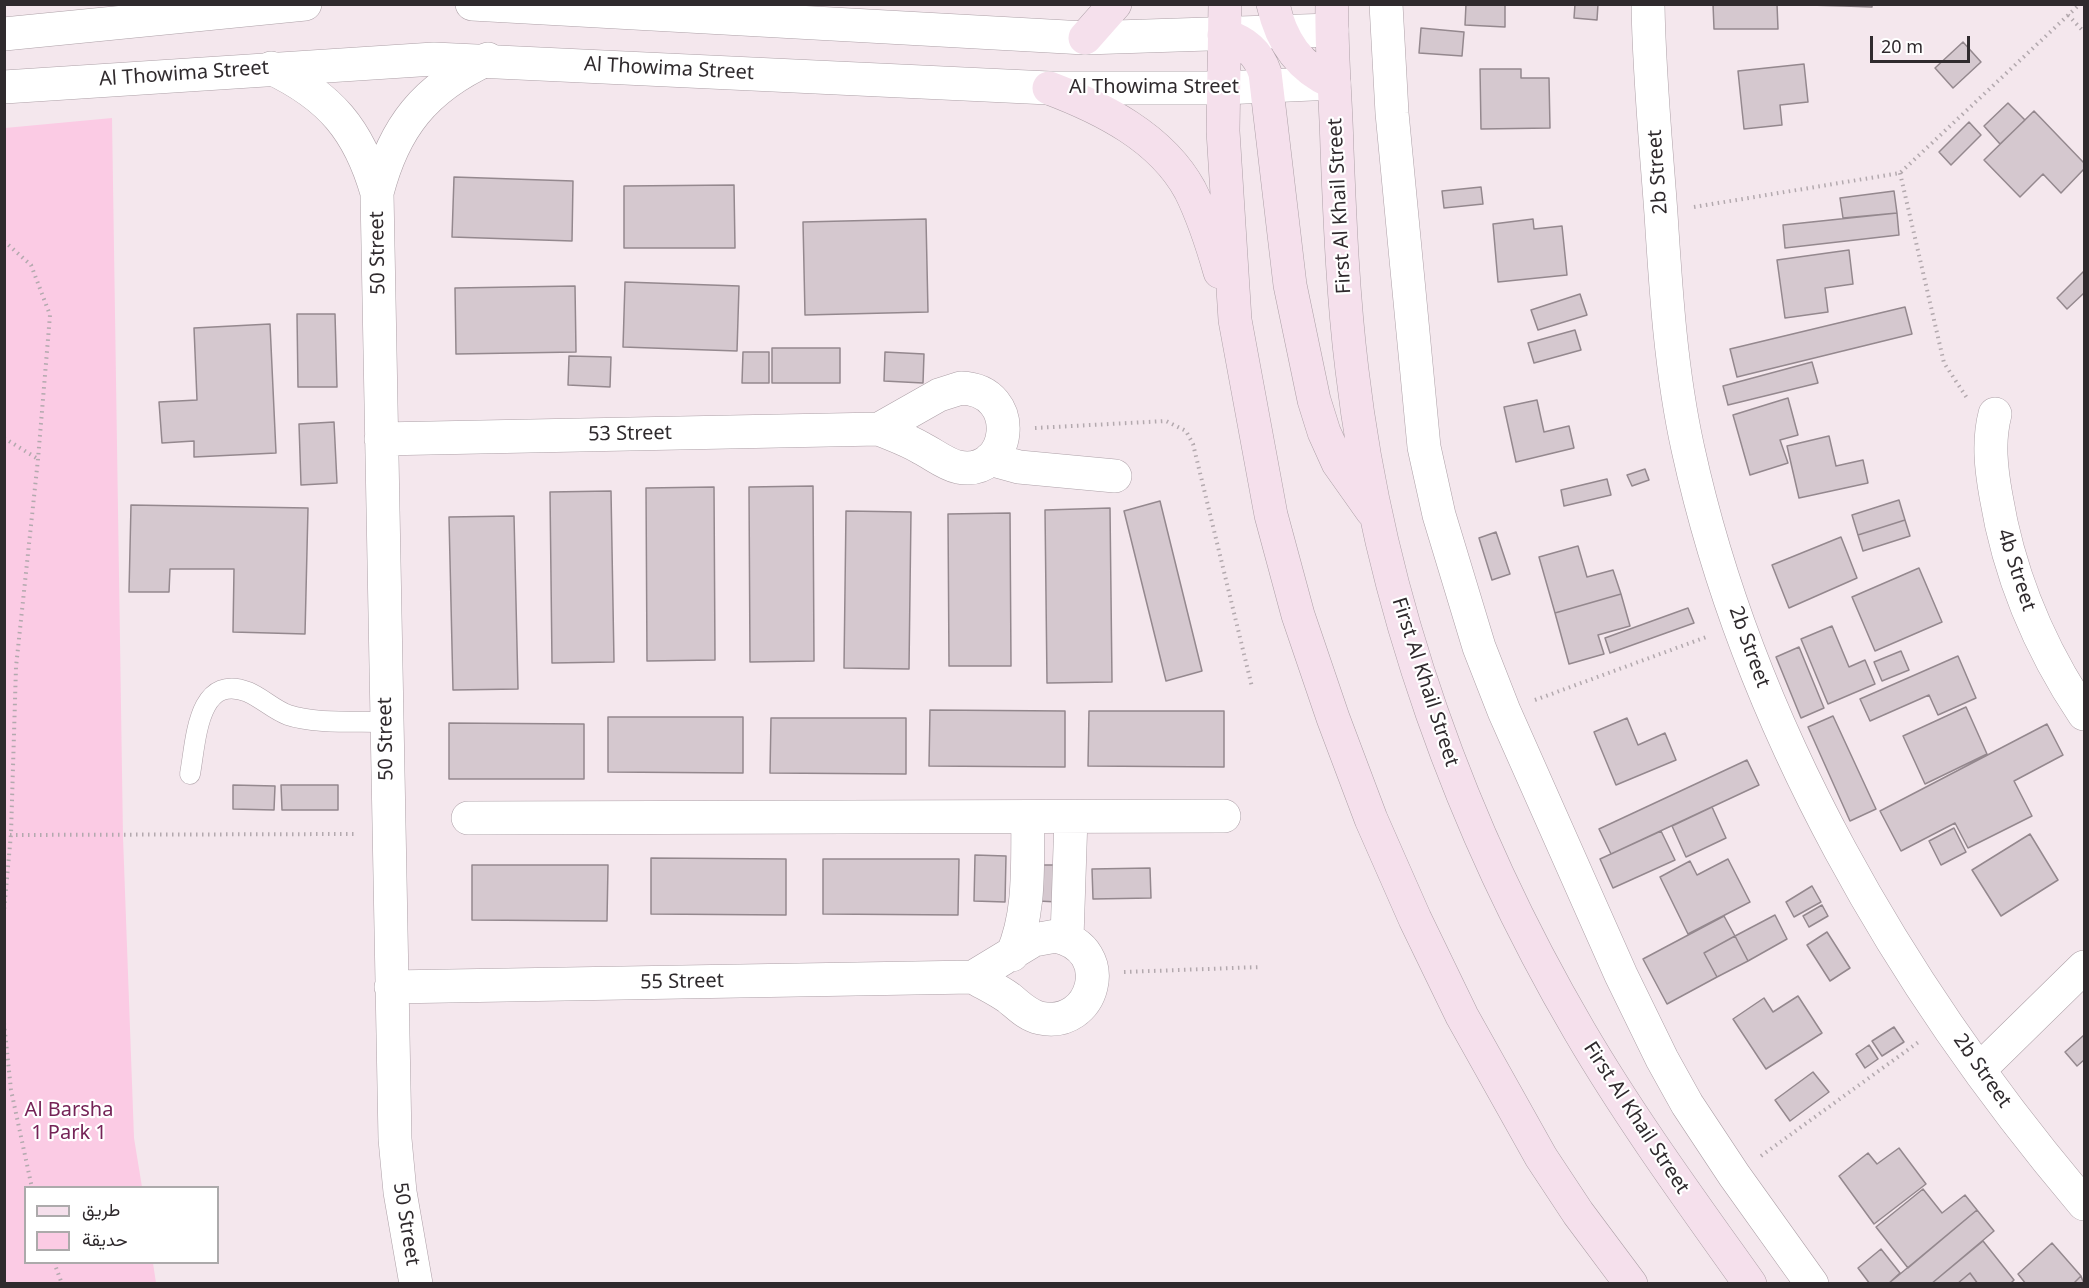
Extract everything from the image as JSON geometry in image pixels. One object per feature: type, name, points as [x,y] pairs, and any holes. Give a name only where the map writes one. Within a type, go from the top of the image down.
[{"type":"main road","points":[[1085,38],[1115,4]]},
{"type":"main road","name":"First Al Khail Street","points":[[1332,17],[1345,304],[1352,373],[1376,517],[1399,607],[1427,695],[1458,782],[1520,919],[1579,1031],[1628,1109],[1750,1284]]},
{"type":"main road","points":[[1278,18],[1290,50],[1315,75],[1334,83]]},
{"type":"main road","points":[[1224,20],[1239,40],[1251,49],[1261,62],[1267,86],[1290,285],[1323,432],[1355,491],[1376,517]]},
{"type":"main road","points":[[1224,20],[1223,88],[1235,320]]},
{"type":"main road","points":[[1049,88],[1085,102],[1119,120],[1146,139],[1188,187],[1199,209],[1235,320],[1271,514],[1298,615],[1371,819],[1415,919],[1462,1016],[1512,1108],[1578,1213],[1631,1284]]},
{"type":"street","points":[[4,34],[305,4]]},
{"type":"street","points":[[471,4],[1085,38],[1224,20],[1332,17]]},
{"type":"street","points":[[1386,4],[1392,113],[1424,447],[1458,581],[1504,711],[1640,1017],[1687,1104],[1734,1175],[1812,1284]]},
{"type":"street","name":"2b Street","points":[[1648,4],[1669,330],[1687,447],[1702,507],[1740,624],[1796,763],[1829,830],[1866,895],[1980,1069],[2018,1122],[2085,1204]]},
{"type":"street","name":"Al Thowima Street","points":[[4,87],[379,60],[488,59],[1049,88],[1223,88],[1334,83]]},
{"type":"street","name":"50 Street","points":[[416,1284],[399,1192],[395,1139],[385,722],[377,193],[385,163],[398,136],[415,111],[444,83],[460,72],[488,59]]},
{"type":"street","name":"50 Street","points":[[271,68],[297,80],[321,96],[340,117],[361,148],[377,193]]},
{"type":"street","points":[[961,388],[973,388],[992,399],[999,408],[1004,430],[998,451],[990,459],[981,465],[960,467],[879,429],[939,395],[961,388]]},
{"type":"street","name":"4b Street","points":[[1993,424],[1996,500],[2011,565],[2043,647],[2085,714]]},
{"type":"street","name":"53 Street","points":[[381,439],[879,429]]},
{"type":"street","points":[[990,459],[1018,467],[1115,476]]},
{"type":"street","points":[[468,818],[1224,816]]},
{"type":"street","points":[[1012,955],[1023,923],[1026,904],[1028,817]]},
{"type":"street","points":[[1067,938],[1071,817]]},
{"type":"street","points":[[1045,937],[1067,938],[1085,952],[1093,973],[1092,985],[1082,1005],[1073,1013],[1050,1019],[1027,1013],[1008,998],[973,977],[1045,937]]},
{"type":"street","points":[[1980,1069],[2085,967]]},
{"type":"street","name":"55 Street","points":[[391,987],[973,977]]},
{"type":"lane","points":[[190,774],[201,713],[208,699],[221,691],[236,688],[251,693],[277,710],[299,718],[385,722]]},
{"type":"path","points":[[1661,213],[1900,173],[2080,4]]},
{"type":"path","points":[[2068,15],[2085,32]]},
{"type":"path","points":[[1900,173],[1944,363],[1993,424]]},
{"type":"path","points":[[4,241],[31,265],[50,315],[38,459],[16,667],[11,834],[4,910]]},
{"type":"path","points":[[1004,430],[1166,421],[1186,431],[1193,444],[1252,687]]},
{"type":"path","points":[[4,438],[38,459]]},
{"type":"path","points":[[1504,711],[1740,624]]},
{"type":"path","points":[[4,835],[123,837],[389,834]]},
{"type":"path","points":[[1093,973],[1261,967]]},
{"type":"path","points":[[1734,1175],[1947,1021]]},
{"type":"path","points":[[4,1023],[11,1090],[32,1186]]},
{"type":"path","points":[[54,1264],[62,1284]]},
{"type":"green space","name":"Al Barsha 1 Park 1","points":[[112,118],[123,837],[134,1138],[142,1186],[24,1186],[24,1264],[153,1264],[156,1283],[5,1283],[5,128]]},
{"type":"building","points":[[1466,4],[1505,4],[1505,27],[1465,25]]},
{"type":"building","points":[[1575,4],[1598,4],[1597,20],[1574,18]]},
{"type":"building","points":[[1713,4],[1777,4],[1778,29],[1714,29]]},
{"type":"building","points":[[1844,4],[1844,6],[1808,5]]},
{"type":"building","points":[[1844,4],[1872,4],[1872,7],[1844,6]]},
{"type":"building","points":[[1421,28],[1464,32],[1462,56],[1419,53]]},
{"type":"building","points":[[1963,42],[1981,62],[1953,88],[1935,68]]},
{"type":"building","points":[[1804,64],[1808,102],[1780,105],[1782,125],[1744,129],[1738,71]]},
{"type":"building","points":[[1480,69],[1521,69],[1521,78],[1549,78],[1550,128],[1481,129]]},
{"type":"building","points":[[2008,103],[2025,120],[2000,144],[1984,126]]},
{"type":"building","points":[[2034,111],[2084,163],[2084,169],[2061,193],[2043,174],[2020,197],[1984,160]]},
{"type":"building","points":[[1969,122],[1981,135],[1951,165],[1939,152]]},
{"type":"building","points":[[454,177],[573,181],[572,241],[452,237]]},
{"type":"building","points":[[734,185],[735,248],[624,248],[624,186]]},
{"type":"building","points":[[1481,187],[1483,204],[1444,208],[1442,191]]},
{"type":"building","points":[[1894,191],[1897,213],[1843,218],[1840,198]]},
{"type":"building","points":[[1897,213],[1899,235],[1785,248],[1783,225]]},
{"type":"building","points":[[926,219],[928,312],[805,315],[803,222]]},
{"type":"building","points":[[1533,219],[1534,229],[1562,226],[1567,275],[1498,282],[1493,224]]},
{"type":"building","points":[[1849,250],[1853,284],[1825,288],[1828,312],[1785,318],[1777,260]]},
{"type":"building","points":[[2084,271],[2084,293],[2067,309],[2057,298]]},
{"type":"building","points":[[625,282],[739,286],[737,351],[623,347]]},
{"type":"building","points":[[575,286],[576,352],[456,354],[455,288]]},
{"type":"building","points":[[1580,294],[1587,315],[1538,330],[1531,310]]},
{"type":"building","points":[[1905,307],[1912,334],[1737,377],[1730,349]]},
{"type":"building","points":[[297,314],[335,314],[337,387],[298,387]]},
{"type":"building","points":[[270,324],[276,453],[194,457],[194,441],[162,443],[159,402],[197,400],[194,328]]},
{"type":"building","points":[[1575,330],[1581,350],[1534,363],[1528,343]]},
{"type":"building","points":[[772,348],[840,348],[840,383],[772,383]]},
{"type":"building","points":[[743,352],[769,352],[769,383],[742,383]]},
{"type":"building","points":[[885,352],[924,354],[923,383],[884,381]]},
{"type":"building","points":[[569,356],[611,357],[610,387],[568,385]]},
{"type":"building","points":[[1812,362],[1818,383],[1728,405],[1723,386]]},
{"type":"building","points":[[1788,398],[1798,435],[1780,440],[1788,463],[1750,475],[1733,415]]},
{"type":"building","points":[[1537,400],[1544,432],[1569,426],[1574,448],[1516,462],[1504,407]]},
{"type":"building","points":[[334,422],[337,483],[301,485],[299,424]]},
{"type":"building","points":[[1829,436],[1836,466],[1863,460],[1868,483],[1799,498],[1787,446]]},
{"type":"building","points":[[1645,469],[1649,480],[1632,486],[1627,475]]},
{"type":"building","points":[[1607,479],[1611,495],[1564,506],[1561,490]]},
{"type":"building","points":[[813,486],[814,661],[750,662],[749,487]]},
{"type":"building","points":[[714,487],[715,660],[647,661],[646,488]]},
{"type":"building","points":[[611,491],[614,662],[552,663],[550,492]]},
{"type":"building","points":[[1899,500],[1905,520],[1858,535],[1852,515]]},
{"type":"building","points":[[1160,501],[1202,671],[1166,681],[1124,511]]},
{"type":"building","points":[[131,505],[308,508],[305,634],[233,632],[234,569],[170,569],[169,592],[129,592]]},
{"type":"building","points":[[1110,508],[1112,682],[1047,683],[1045,510]]},
{"type":"building","points":[[846,511],[911,512],[909,669],[844,668]]},
{"type":"building","points":[[1010,513],[1011,666],[949,666],[948,514]]},
{"type":"building","points":[[514,516],[518,689],[453,690],[449,517]]},
{"type":"building","points":[[1905,520],[1910,536],[1863,551],[1858,535]]},
{"type":"building","points":[[1496,532],[1510,574],[1492,580],[1479,538]]},
{"type":"building","points":[[1841,537],[1857,578],[1789,608],[1772,565]]},
{"type":"building","points":[[1578,546],[1587,577],[1613,570],[1621,594],[1555,613],[1539,557]]},
{"type":"building","points":[[1919,568],[1942,622],[1875,651],[1852,597]]},
{"type":"building","points":[[1621,594],[1630,626],[1598,635],[1604,654],[1569,664],[1555,613]]},
{"type":"building","points":[[1688,608],[1694,623],[1610,653],[1605,638]]},
{"type":"building","points":[[1832,626],[1849,667],[1865,660],[1875,684],[1828,704],[1801,639]]},
{"type":"building","points":[[1799,647],[1824,708],[1801,718],[1776,657]]},
{"type":"building","points":[[1901,651],[1909,670],[1882,681],[1874,662]]},
{"type":"building","points":[[1958,656],[1976,698],[1938,715],[1929,695],[1870,721],[1860,699]]},
{"type":"building","points":[[1966,707],[1987,754],[1925,784],[1903,736]]},
{"type":"building","points":[[930,710],[1065,711],[1065,767],[929,766]]},
{"type":"building","points":[[1089,711],[1224,711],[1224,767],[1088,766]]},
{"type":"building","points":[[1833,716],[1876,809],[1850,821],[1808,727]]},
{"type":"building","points":[[608,717],[743,717],[743,773],[608,772]]},
{"type":"building","points":[[771,718],[906,718],[906,774],[770,773]]},
{"type":"building","points":[[1627,718],[1638,745],[1665,733],[1676,760],[1616,785],[1594,732]]},
{"type":"building","points":[[449,723],[584,724],[584,779],[449,779]]},
{"type":"building","points":[[2047,724],[2063,755],[2014,781],[2032,816],[1968,848],[1955,823],[1901,851],[1880,811]]},
{"type":"building","points":[[1747,760],[1759,785],[1611,854],[1599,829]]},
{"type":"building","points":[[233,785],[275,786],[274,810],[233,809]]},
{"type":"building","points":[[281,785],[338,785],[338,810],[282,810]]},
{"type":"building","points":[[1712,807],[1726,838],[1686,857],[1672,826]]},
{"type":"building","points":[[1954,828],[1966,852],[1941,865],[1929,841]]},
{"type":"building","points":[[1661,831],[1675,860],[1613,888],[1600,859]]},
{"type":"building","points":[[2030,834],[2058,880],[2001,916],[1972,870]]},
{"type":"building","points":[[975,855],[1006,856],[1005,902],[974,901]]},
{"type":"building","points":[[651,858],[786,859],[786,915],[651,914]]},
{"type":"building","points":[[823,859],[959,859],[958,915],[823,914]]},
{"type":"building","points":[[1728,859],[1750,902],[1688,934],[1660,877],[1690,861],[1697,875]]},
{"type":"building","points":[[472,865],[608,865],[607,921],[472,920]]},
{"type":"building","points":[[1039,865],[1059,865],[1058,902],[1038,901]]},
{"type":"building","points":[[1150,868],[1151,898],[1093,899],[1092,869]]},
{"type":"building","points":[[1812,886],[1821,902],[1794,917],[1786,902]]},
{"type":"building","points":[[1822,905],[1828,916],[1809,927],[1803,916]]},
{"type":"building","points":[[1775,915],[1787,939],[1748,961],[1735,936]]},
{"type":"building","points":[[1724,916],[1735,936],[1704,953],[1717,977],[1667,1004],[1643,959]]},
{"type":"building","points":[[1827,932],[1850,968],[1830,981],[1807,945]]},
{"type":"building","points":[[1735,936],[1748,961],[1717,977],[1704,953]]},
{"type":"building","points":[[1798,996],[1822,1033],[1766,1069],[1733,1019],[1764,998],[1773,1012]]},
{"type":"building","points":[[1894,1027],[1904,1042],[1882,1056],[1872,1041]]},
{"type":"building","points":[[2084,1035],[2084,1060],[2077,1066],[2065,1052]]},
{"type":"building","points":[[1869,1045],[1878,1059],[1865,1068],[1856,1054]]},
{"type":"building","points":[[1813,1072],[1829,1092],[1790,1121],[1775,1100]]},
{"type":"building","points":[[1899,1148],[1926,1184],[1874,1224],[1839,1176],[1868,1153],[1877,1164]]},
{"type":"building","points":[[1923,1189],[1942,1213],[1965,1195],[1977,1210],[1908,1268],[1876,1227]]},
{"type":"building","points":[[1977,1210],[1994,1231],[1931,1284],[1888,1284]]},
{"type":"building","points":[[1983,1241],[2014,1280],[2010,1284],[1978,1284],[1970,1273],[1957,1284],[1931,1284]]},
{"type":"building","points":[[2052,1243],[2081,1276],[2073,1284],[2026,1284],[2018,1274]]},
{"type":"building","points":[[1881,1249],[1900,1273],[1888,1284],[1870,1284],[1858,1268]]},
{"type":"building","points":[[1970,1273],[1978,1284],[1957,1284]]},
{"type":"building","points":[[2081,1276],[2084,1284],[2073,1284]]}]
